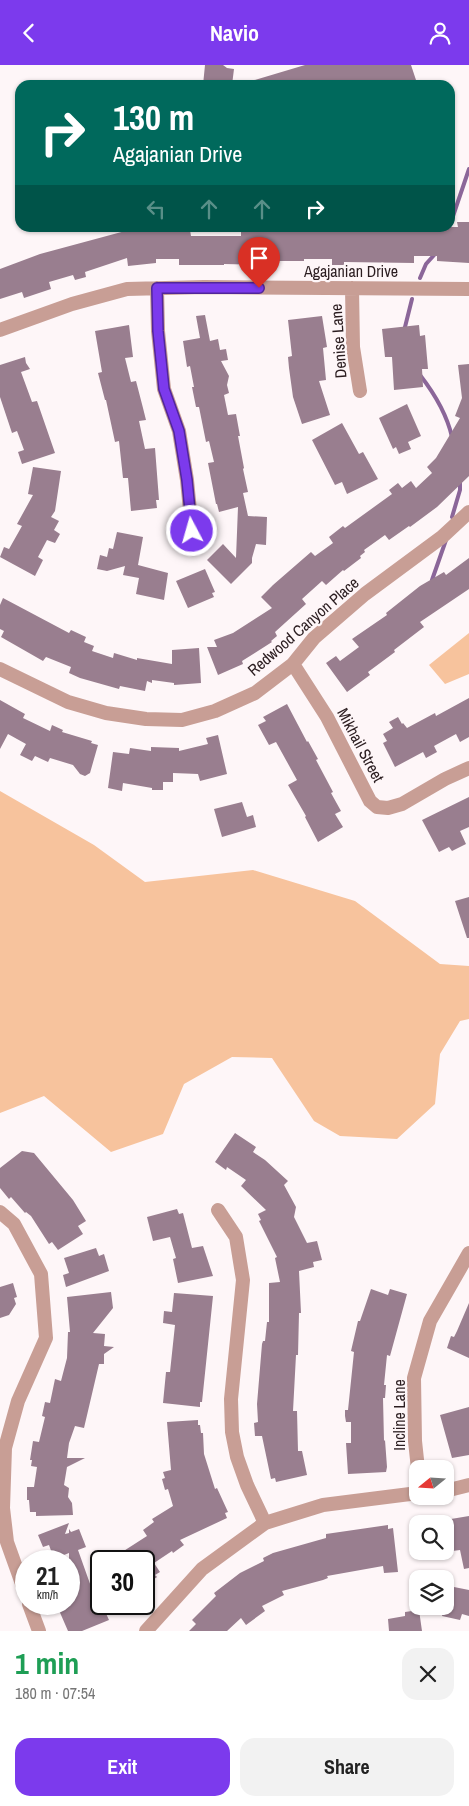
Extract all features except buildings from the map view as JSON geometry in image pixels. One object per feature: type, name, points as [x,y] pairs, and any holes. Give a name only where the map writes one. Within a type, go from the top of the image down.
[{"type":"street","points":[[157,288],[158,331],[164,389],[179,431],[187,480],[192,531]]},
{"type":"street","name":"Denise Lane","points":[[352,288],[353,347],[360,391]]},
{"type":"street","name":"Agajanian Drive","points":[[0,330],[72,304],[127,289],[469,289]]},
{"type":"street","name":"Redwood Canyon Place","points":[[0,669],[68,703],[106,713],[146,719],[182,720],[215,711],[255,693],[292,664],[314,638],[365,594],[442,537],[469,512]]},
{"type":"street","name":"Mikhail Street","points":[[292,664],[327,717],[370,801],[377,807],[388,808],[402,804],[445,779],[469,768]]},
{"type":"street","points":[[218,1210],[236,1237],[243,1280],[231,1399],[232,1432],[237,1457],[247,1485],[265,1523]]},
{"type":"street","points":[[0,1212],[14,1224],[41,1273],[46,1339],[18,1401],[5,1448],[4,1543],[15,1569]]},
{"type":"street","name":"Incline Lane","points":[[417,1460],[414,1378],[430,1321],[469,1253]]},
{"type":"street","points":[[454,1489],[469,1485]]},
{"type":"street","points":[[146,1631],[202,1569],[265,1523],[323,1505],[409,1494]]},
{"type":"street","points":[[33,1615],[39,1631]]},
{"type":"shaded area","points":[[469,633],[469,674],[445,684],[429,665]]},
{"type":"shaded area","points":[[0,791],[94,845],[145,882],[253,870],[355,901],[440,964],[469,966],[469,1019],[460,1021],[440,1054],[435,1104],[397,1139],[340,1136],[314,1121],[272,1058],[232,1057],[184,1084],[163,1134],[111,1152],[44,1096],[0,1113]]},
{"type":"waterway","points":[[455,210],[469,169]]},
{"type":"waterway","points":[[420,278],[426,264],[436,253]]},
{"type":"waterway","points":[[404,331],[412,299]]},
{"type":"waterway","points":[[420,375],[439,404],[452,437]]},
{"type":"waterway","points":[[452,517],[460,490],[460,481]]},
{"type":"waterway","points":[[432,580],[446,540]]},
{"type":"route","points":[[192,531],[187,480],[179,431],[164,389],[158,331],[157,288],[259,288]]}]
